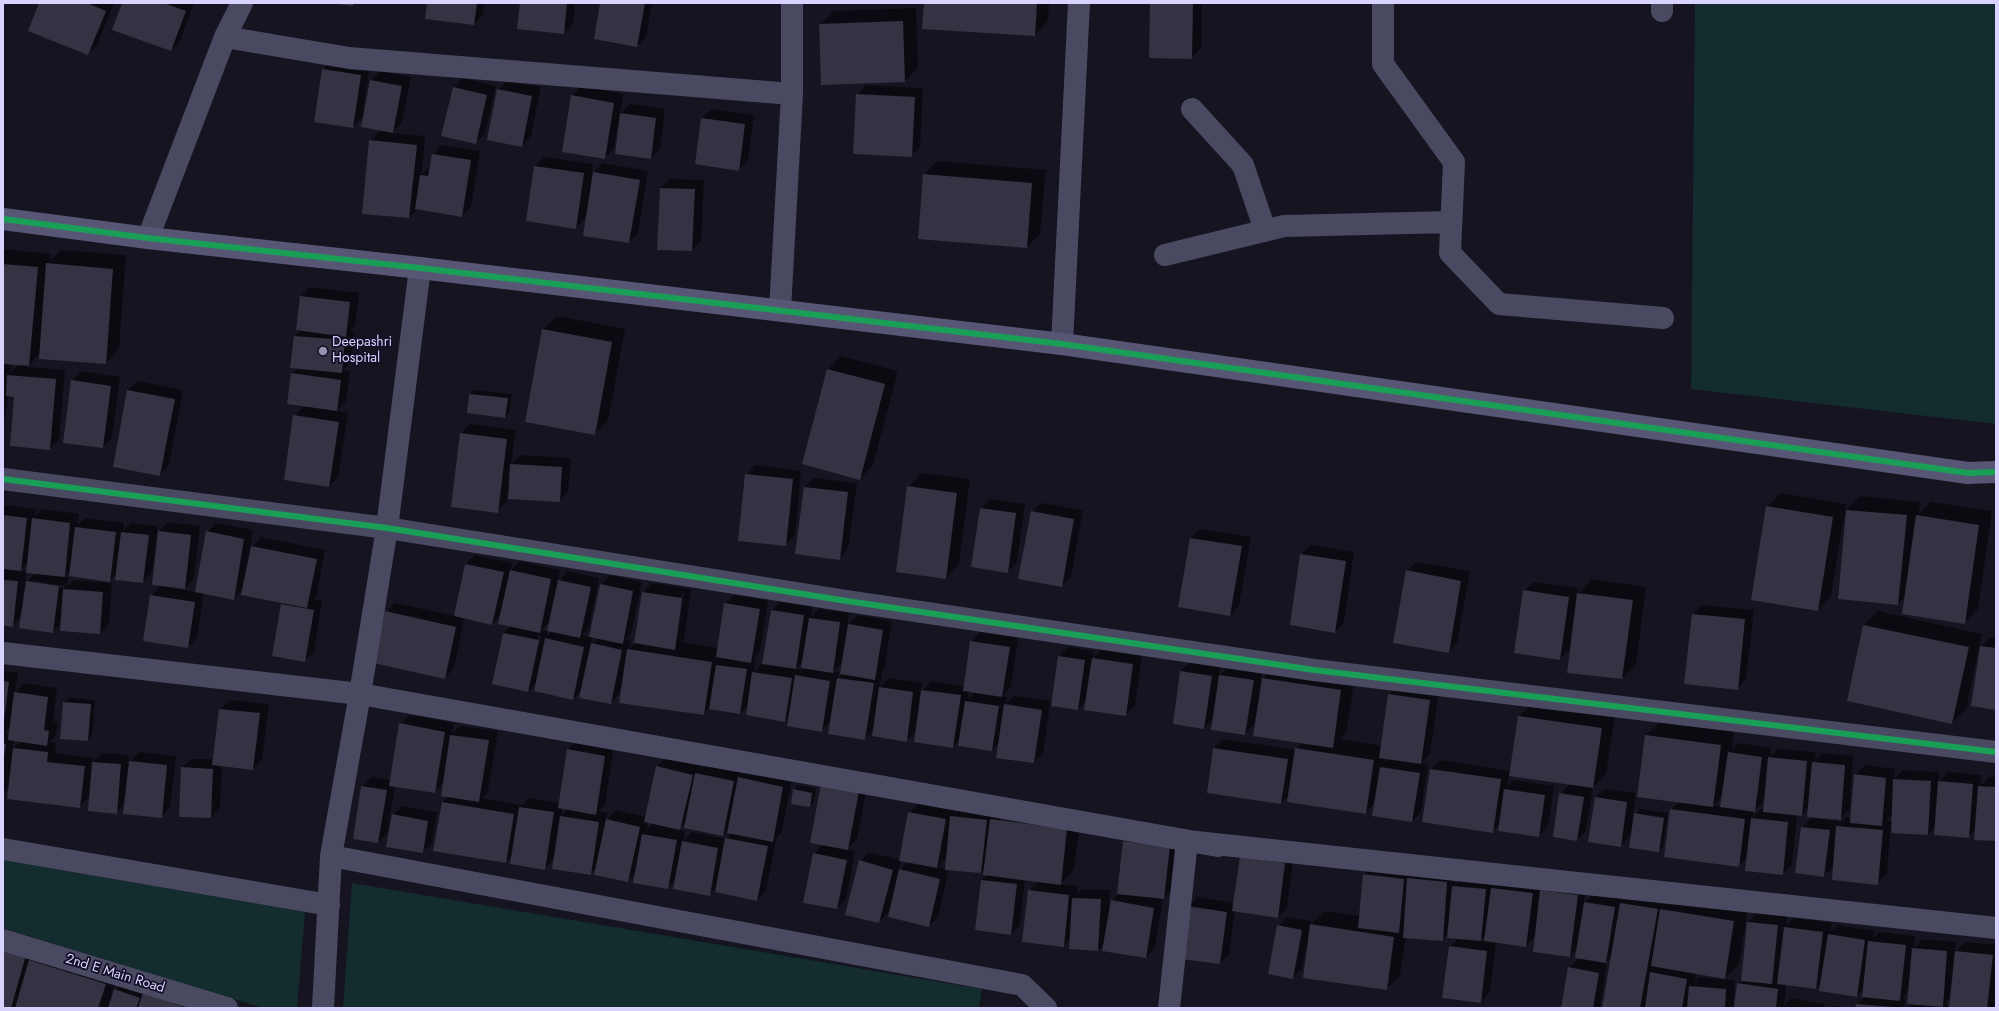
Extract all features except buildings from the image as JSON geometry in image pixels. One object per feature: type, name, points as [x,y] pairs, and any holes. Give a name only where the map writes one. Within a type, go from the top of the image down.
[{"type":"street","points":[[148,238],[225,37],[242,3]]},
{"type":"street","points":[[780,310],[792,94],[792,3]]},
{"type":"street","points":[[1062,344],[1079,3]]},
{"type":"street","points":[[1383,3],[1382,64],[1454,162],[1450,253],[1499,304],[1663,318]]},
{"type":"street","points":[[225,37],[349,58],[792,94]]},
{"type":"street","points":[[1192,109],[1243,165],[1265,230]]},
{"type":"street","points":[[3,219],[148,238],[420,268],[1062,344],[1968,473],[1996,472]]},
{"type":"street","points":[[1165,255],[1284,226],[1451,222]]},
{"type":"street","points":[[324,1008],[331,856],[360,694],[387,528],[420,268]]},
{"type":"street","points":[[3,479],[387,528],[847,601],[1314,670],[1996,752]]},
{"type":"street","points":[[3,653],[360,694],[1218,846]]},
{"type":"street","points":[[1169,1008],[1187,841],[1218,846],[1996,928]]},
{"type":"street","points":[[3,849],[329,905]]},
{"type":"street","points":[[331,856],[1022,985],[1046,1008]]},
{"type":"street","name":"2nd E Main Road","points":[[3,940],[227,1008]]},
{"type":"green space","points":[[1695,3],[1996,3],[1996,424],[1691,389]]},
{"type":"green space","points":[[3,860],[305,912],[297,1008],[263,1008],[3,928]]},
{"type":"green space","points":[[352,883],[982,989],[979,1008],[343,1008]]},
{"type":"cycle path","points":[[3,219],[148,238],[420,268],[1062,344],[1968,473],[1996,472]]},
{"type":"cycle path","points":[[3,479],[387,528],[847,601],[1314,670],[1996,752]]},
{"type":"place","name":"Deepashri Hospital","points":[[323,351]]}]
